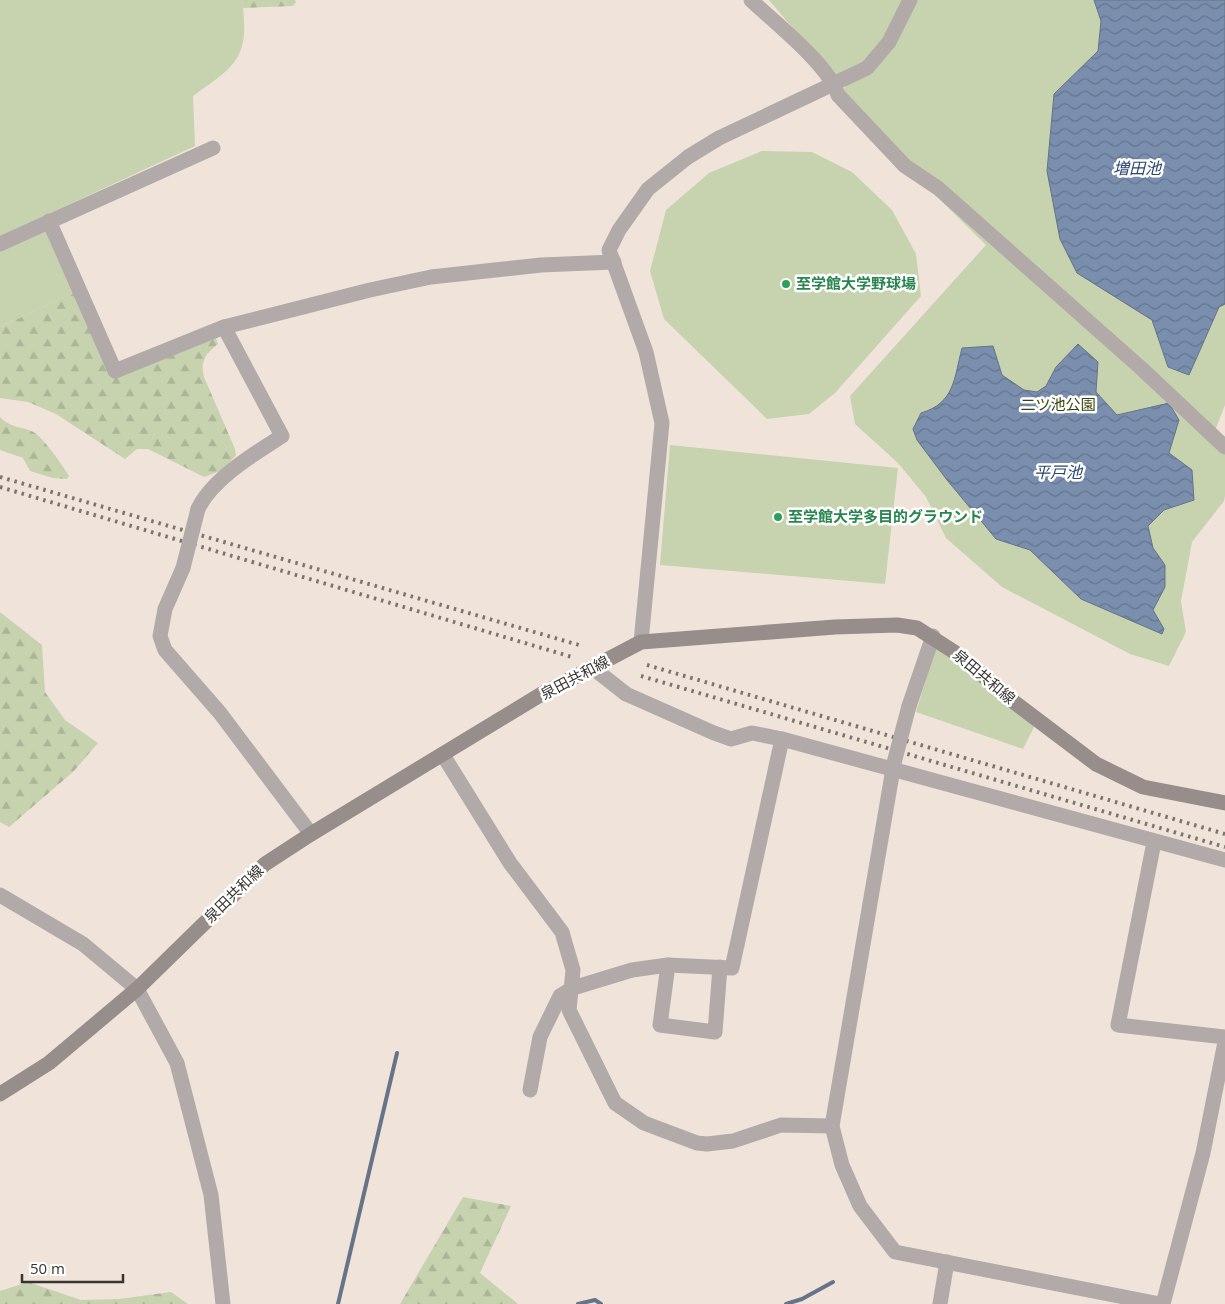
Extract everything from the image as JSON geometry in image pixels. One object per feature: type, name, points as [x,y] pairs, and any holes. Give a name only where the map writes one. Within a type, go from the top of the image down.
[{"type":"main road","name":"泉田共和線","points":[[0,1094],[48,1063],[137,989],[265,864],[311,834],[540,696],[641,642],[835,627],[897,625],[917,628],[933,636],[959,655],[1055,734],[1096,764],[1143,787],[1225,803]]},
{"type":"street","points":[[751,0],[820,66],[834,84],[838,95],[905,166],[938,188],[1142,368],[1225,447]]},
{"type":"street","points":[[641,642],[662,423],[646,352],[609,250],[619,230],[648,188],[688,157],[719,138],[867,68],[889,42],[910,0]]},
{"type":"street","points":[[0,244],[212,148]]},
{"type":"street","points":[[50,221],[115,371],[224,327],[314,303],[431,277],[541,266],[614,262]]},
{"type":"street","points":[[224,327],[282,436],[248,457],[203,498],[198,510],[183,568],[165,610],[160,636],[165,650],[220,713],[311,834]]},
{"type":"street","points":[[933,636],[909,706],[893,766],[832,1126],[842,1165],[860,1206],[895,1252],[1162,1304],[1203,1153],[1225,1042]]},
{"type":"street","points":[[593,668],[626,694],[731,739],[752,733],[893,766],[1154,842],[1225,860]]},
{"type":"street","points":[[530,1090],[540,1037],[560,996],[573,988],[632,970],[668,965],[732,968],[782,740]]},
{"type":"street","points":[[443,755],[510,863],[562,932],[573,970],[573,988],[569,1010],[595,1067],[615,1103],[644,1123],[697,1143],[707,1144],[732,1141],[781,1125],[832,1126]]},
{"type":"street","points":[[1154,842],[1118,1025],[1225,1037]]},
{"type":"street","points":[[0,895],[82,944],[137,989],[177,1063],[211,1195],[224,1304]]},
{"type":"street","points":[[668,965],[660,1025],[715,1032],[720,967]]},
{"type":"street","points":[[940,1304],[946,1262]]},
{"type":"green space","points":[[0,0],[242,0],[244,35],[242,48],[230,67],[193,96],[195,146],[42,217],[77,291],[0,327]]},
{"type":"green space","points":[[242,0],[295,0],[296,2],[293,6],[243,8]]},
{"type":"green space","name":"二ツ池公園","points":[[769,0],[1225,0],[1225,405],[1216,428],[1225,452],[1225,496],[1224,501],[1192,542],[1181,601],[1186,632],[1169,666],[1130,654],[1002,587],[946,538],[926,497],[898,463],[855,424],[850,396],[986,245],[839,100],[846,85],[829,71]]},
{"type":"green space","name":"至学館大学野球場","points":[[762,151],[812,152],[852,172],[892,210],[916,254],[921,296],[835,393],[809,414],[767,419],[664,319],[650,271],[666,210],[709,173]]},
{"type":"green space","points":[[77,291],[114,375],[216,338],[218,344],[205,358],[203,371],[235,449],[236,455],[223,470],[204,477],[148,449],[137,449],[125,459],[56,414],[28,402],[0,398],[0,327]]},
{"type":"green space","points":[[0,417],[9,424],[31,431],[39,436],[54,453],[69,476],[67,479],[53,478],[30,471],[23,458],[0,450]]},
{"type":"green space","name":"至学館大学多目的グラウンド","points":[[670,445],[898,468],[885,584],[660,565]]},
{"type":"green space","points":[[0,612],[42,645],[45,692],[65,720],[98,743],[73,772],[9,827],[0,822]]},
{"type":"green space","points":[[937,643],[1036,723],[1023,749],[916,712]]},
{"type":"green space","points":[[463,1197],[511,1206],[480,1273],[518,1304],[400,1304]]},
{"type":"green space","points":[[28,1282],[81,1300],[119,1299],[171,1292],[188,1304],[0,1304],[0,1291]]},
{"type":"water","name":"増田池","points":[[1094,0],[1225,0],[1225,304],[1219,307],[1189,375],[1168,367],[1152,320],[1077,273],[1060,239],[1047,171],[1054,94],[1098,51],[1101,21]]},
{"type":"water","name":"平戸池","points":[[1078,344],[1098,362],[1096,392],[1117,415],[1169,403],[1179,420],[1169,453],[1192,470],[1194,500],[1164,510],[1148,526],[1153,548],[1165,565],[1165,587],[1153,610],[1164,629],[1162,634],[1081,599],[1030,550],[996,539],[947,480],[917,440],[913,429],[921,413],[932,409],[947,396],[954,379],[962,348],[993,346],[1002,375],[1024,390],[1037,392],[1046,386],[1056,367]]},
{"type":"waterway","points":[[338,1304],[397,1053]]},
{"type":"waterway","points":[[786,1304],[802,1299],[833,1282]]},
{"type":"waterway","points":[[578,1304],[595,1300],[601,1304]]},
{"type":"railway","points":[[0,477],[579,645]]},
{"type":"railway","points":[[0,487],[572,657]]},
{"type":"railway","points":[[647,665],[1225,834]]},
{"type":"railway","points":[[641,676],[1225,847]]},
{"type":"place","name":"至学館大学野球場","points":[[786,284]]},
{"type":"place","name":"至学館大学多目的グラウンド","points":[[778,517]]}]
